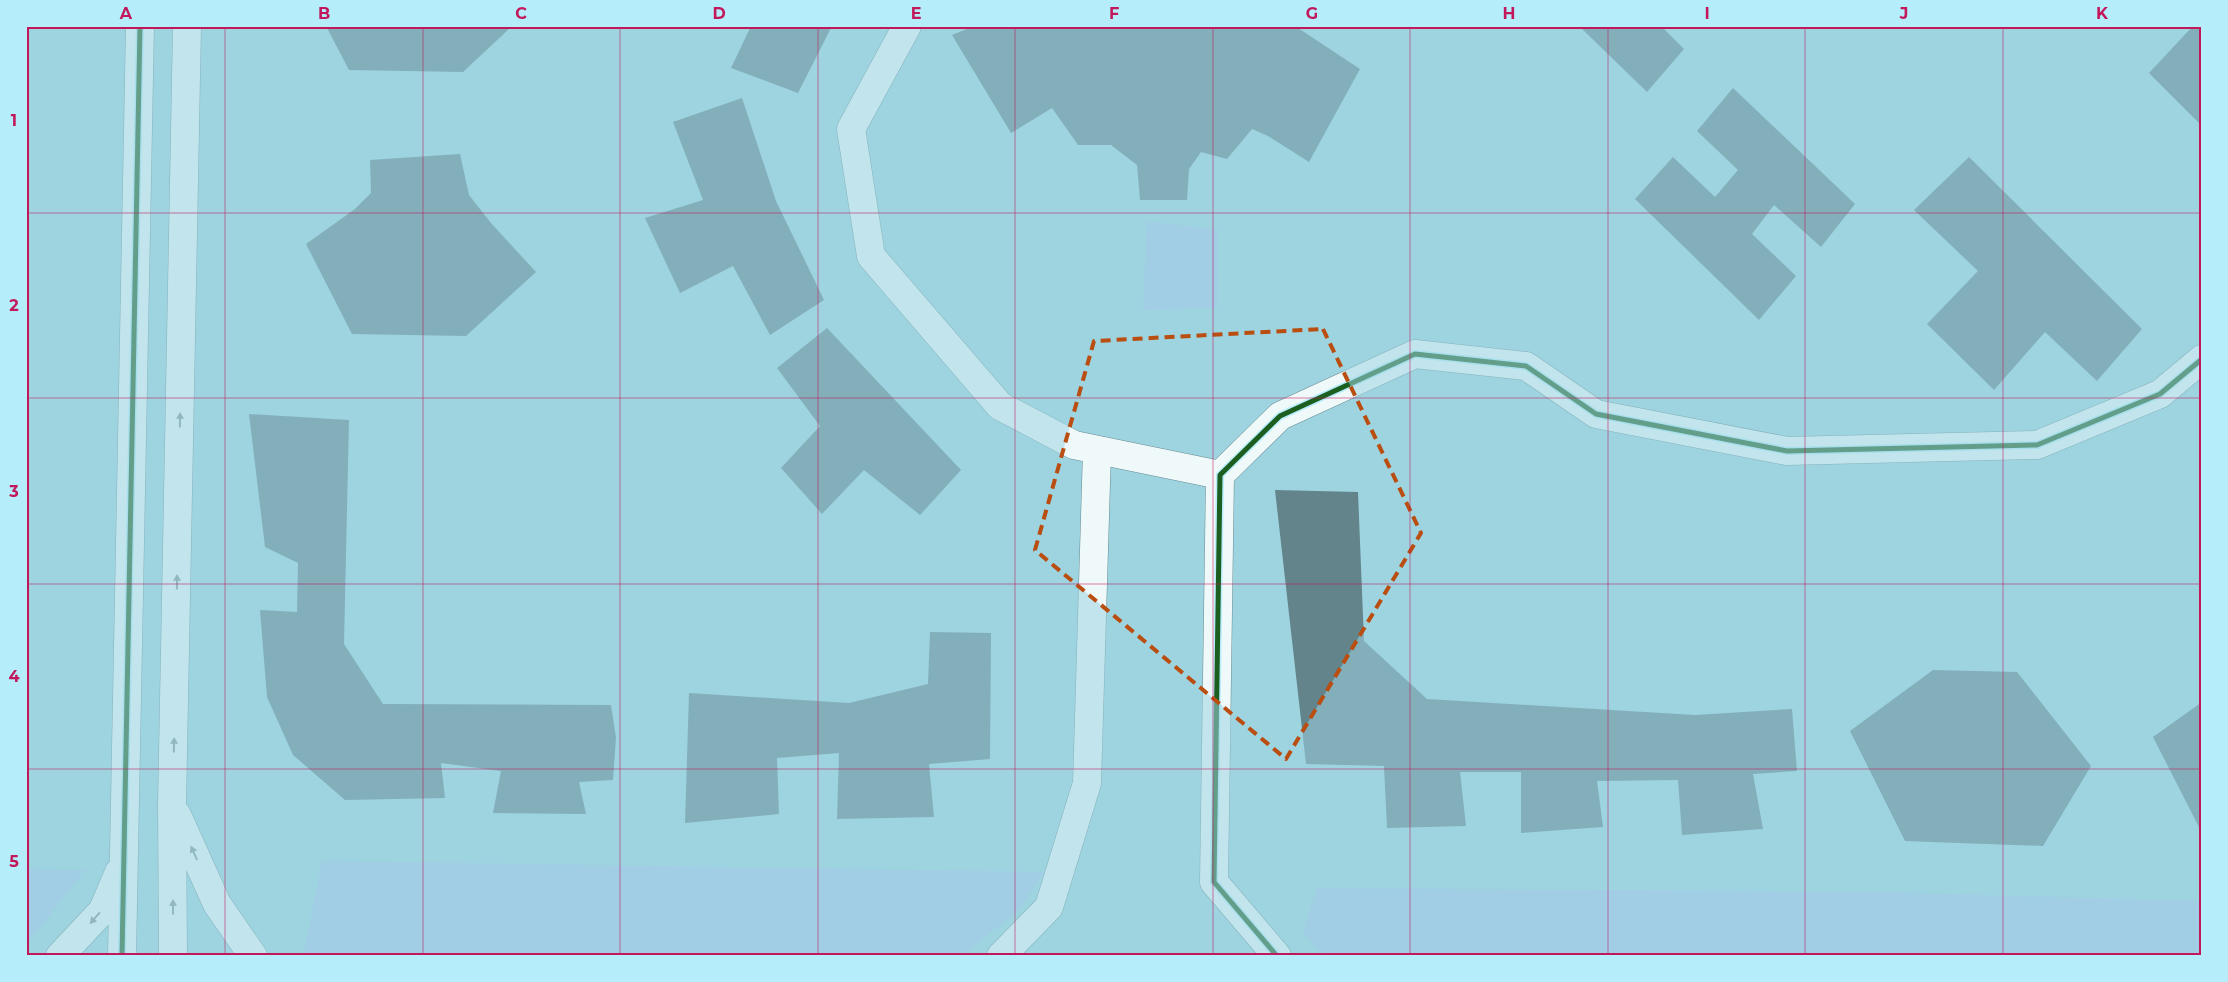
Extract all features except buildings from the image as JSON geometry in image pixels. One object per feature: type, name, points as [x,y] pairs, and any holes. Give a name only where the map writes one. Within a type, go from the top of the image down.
[{"type":"street","points":[[122,956],[140,26]]},
{"type":"street","points":[[173,956],[172,805],[187,26]]},
{"type":"street","points":[[907,26],[851,129],[871,256],[1000,406],[1074,445],[1220,475]]},
{"type":"street","points":[[1278,956],[1214,882],[1220,475],[1280,416],[1414,354],[1526,366],[1596,414],[1787,451],[2037,445],[2160,394],[2202,359]]},
{"type":"street","points":[[1001,956],[1049,907],[1087,784],[1097,450]]},
{"type":"street","points":[[172,805],[217,904],[253,956]]},
{"type":"street","points":[[60,956],[103,910],[124,859]]},
{"type":"highlighted area","points":[[1323,329],[1421,533],[1286,759],[1035,550],[1094,341]]},
{"type":"shaded area","points":[[1147,221],[1218,230],[1217,308],[1143,310]]},
{"type":"shaded area","points":[[322,861],[1044,872],[1019,910],[961,956],[359,956],[304,953]]},
{"type":"shaded area","points":[[26,869],[85,870],[26,945]]},
{"type":"shaded area","points":[[1317,888],[1874,892],[2202,901],[2202,956],[1324,956],[1303,932]]},
{"type":"cycle path","points":[[122,956],[140,26]]},
{"type":"cycle path","points":[[1277,956],[1214,882],[1220,475],[1280,416],[1415,354],[1526,366],[1596,414],[1787,451],[2037,445],[2160,394],[2202,359]]}]
